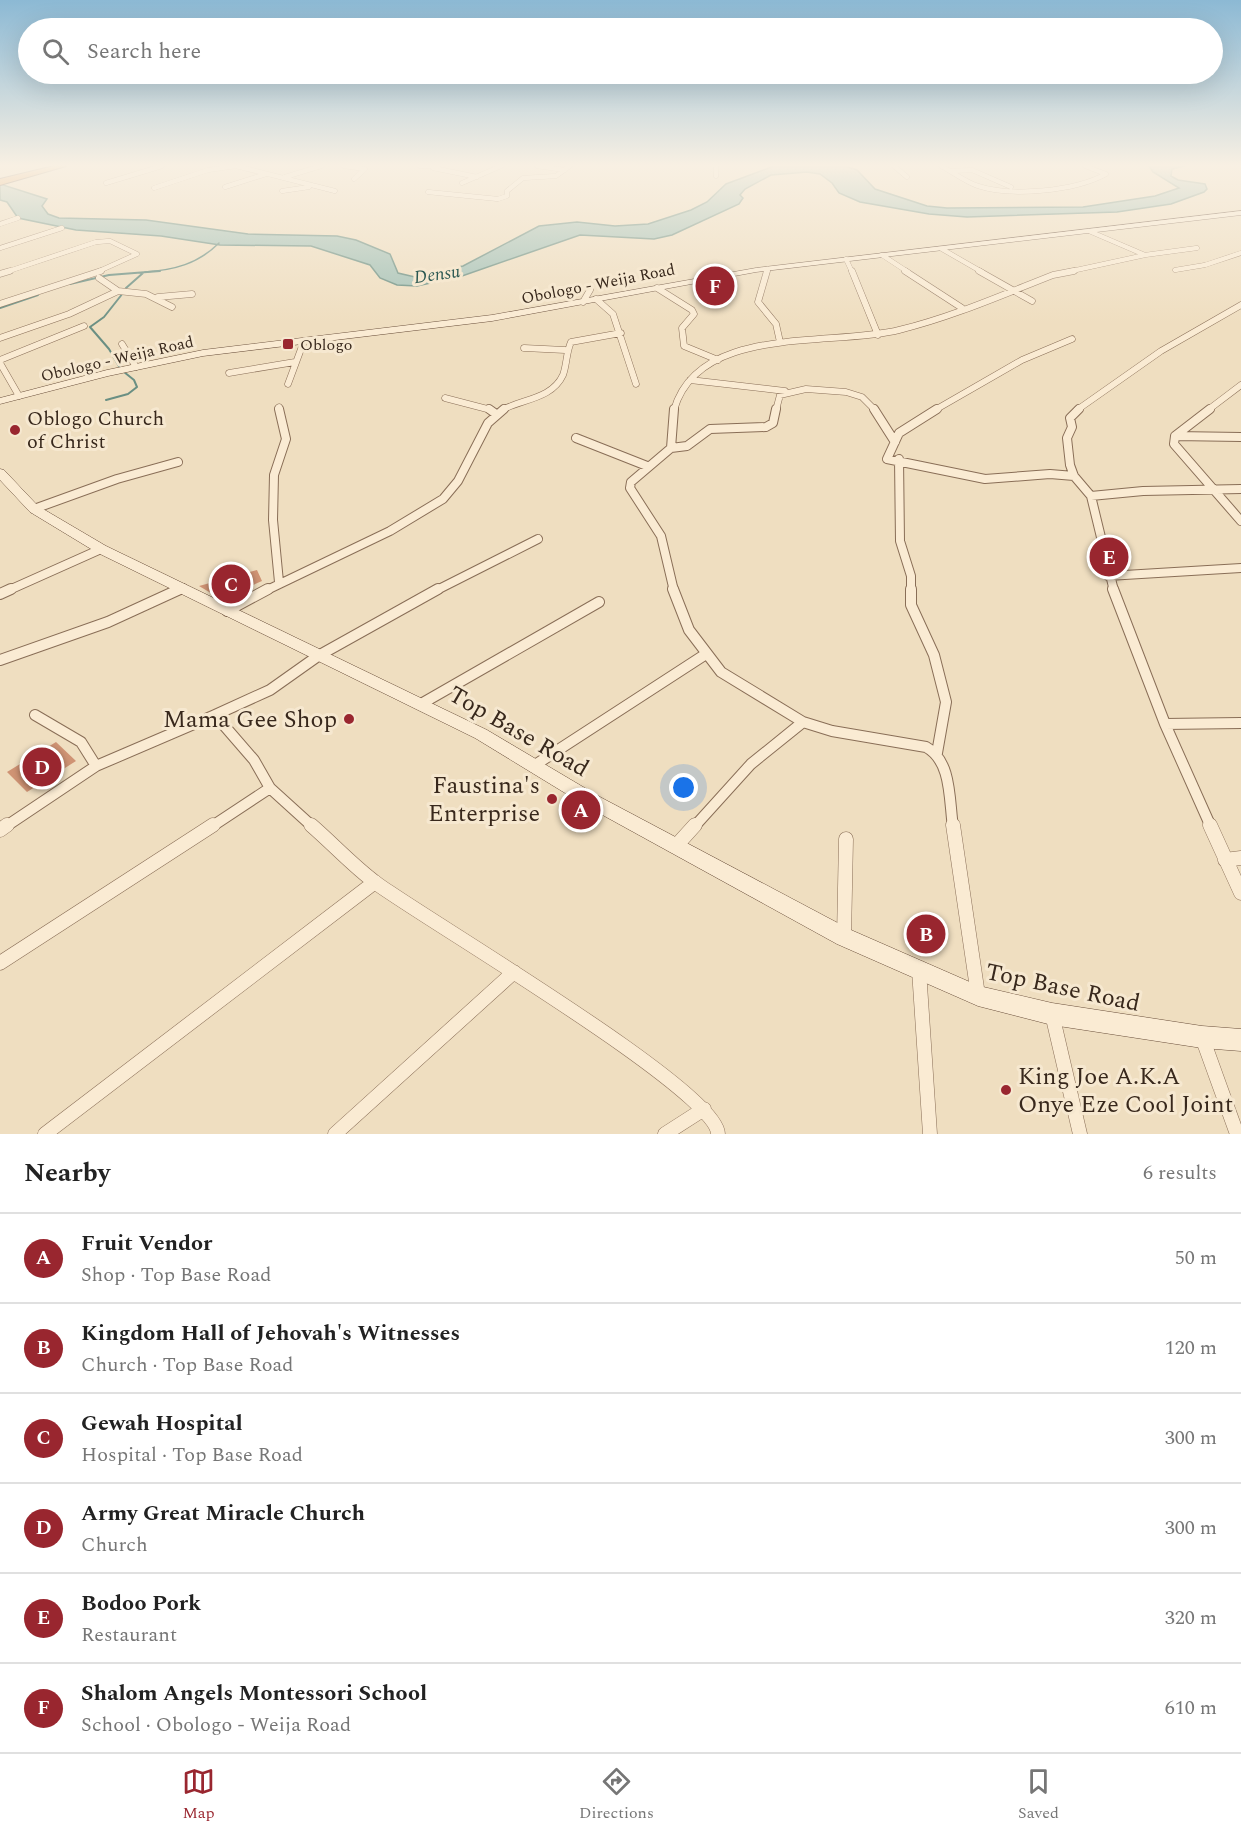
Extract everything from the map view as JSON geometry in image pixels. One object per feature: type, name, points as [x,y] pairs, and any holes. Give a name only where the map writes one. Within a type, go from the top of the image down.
[{"type":"street","points":[[0,224],[15,219]]},
{"type":"street","name":"Obologo - Weija Road","points":[[0,401],[203,353],[492,318],[767,269],[1190,219]]},
{"type":"street","points":[[0,248],[62,228]]},
{"type":"street","points":[[1089,231],[1145,255]]},
{"type":"street","points":[[0,274],[96,242],[110,241],[136,254],[93,274],[0,304]]},
{"type":"street","points":[[671,448],[674,408],[696,371],[752,346],[878,335],[934,321],[962,308],[1053,275],[1145,255],[1197,248]]},
{"type":"street","points":[[942,249],[1032,301]]},
{"type":"street","points":[[1175,270],[1205,265],[1241,253]]},
{"type":"street","points":[[882,255],[962,308]]},
{"type":"street","points":[[846,259],[866,298],[865,306],[878,335]]},
{"type":"street","points":[[767,269],[758,302],[776,324],[780,342]]},
{"type":"street","points":[[99,278],[118,291]]},
{"type":"street","points":[[657,288],[692,310],[694,314],[685,320],[680,333],[684,346],[718,360]]},
{"type":"street","points":[[583,302],[583,298],[590,290]]},
{"type":"street","points":[[0,338],[69,314],[118,291],[135,291],[153,297],[171,307]]},
{"type":"street","points":[[153,297],[192,294]]},
{"type":"street","points":[[596,299],[611,310],[621,333],[636,384]]},
{"type":"street","points":[[1239,307],[1161,351],[1074,412],[1070,418],[1072,427],[1067,438],[1070,465],[1074,476],[1091,496],[1108,576],[1166,724],[1241,893]]},
{"type":"street","points":[[19,396],[0,362],[84,326]]},
{"type":"street","points":[[227,611],[279,582],[385,533],[443,499],[455,484],[468,457],[496,414],[536,398],[557,384],[562,376],[565,350],[571,342],[582,342],[598,335],[621,333]]},
{"type":"street","points":[[1072,339],[1022,360],[906,426],[887,459],[898,459],[985,479],[1050,474],[1074,476]]},
{"type":"street","points":[[288,384],[304,341]]},
{"type":"street","points":[[122,344],[136,367]]},
{"type":"street","points":[[524,348],[565,350]]},
{"type":"street","points":[[229,373],[295,362]]},
{"type":"street","points":[[690,380],[785,391],[836,391],[861,396],[887,425],[895,442]]},
{"type":"street","points":[[1241,385],[1176,436],[1174,444],[1241,521]]},
{"type":"street","points":[[785,391],[780,395],[773,423],[769,426],[746,430],[717,428],[702,435],[689,447],[671,448],[630,482],[630,488],[661,536],[676,600],[689,630],[721,672],[803,722],[832,731],[926,747],[937,753],[944,764],[978,996]]},
{"type":"street","points":[[445,398],[487,407],[496,414]]},
{"type":"street","points":[[279,407],[286,439],[274,475],[273,520],[279,582]]},
{"type":"street","points":[[1176,436],[1241,437]]},
{"type":"street","points":[[576,438],[647,466]]},
{"type":"street","points":[[898,459],[900,541],[910,576],[911,605],[934,655],[946,702],[937,753]]},
{"type":"street","points":[[34,509],[117,479],[178,462]]},
{"type":"street","name":"Top Base Road","points":[[0,473],[34,509],[101,549],[318,656],[422,704],[535,765],[594,802],[844,937],[978,996],[1052,1014],[1202,1037],[1241,1040]]},
{"type":"street","points":[[1091,496],[1241,489]]},
{"type":"street","points":[[0,830],[96,766],[263,695],[298,674],[318,656],[469,572],[538,539]]},
{"type":"street","points":[[0,594],[101,549]]},
{"type":"street","points":[[1108,576],[1241,569]]},
{"type":"street","points":[[0,660],[118,618],[183,588]]},
{"type":"street","points":[[422,704],[599,602]]},
{"type":"street","points":[[535,765],[706,654]]},
{"type":"street","points":[[35,715],[81,742],[96,766]]},
{"type":"street","points":[[215,715],[254,760],[270,788],[375,882],[608,1034],[704,1109],[718,1129],[718,1134]]},
{"type":"street","points":[[676,846],[751,764],[803,722]]},
{"type":"street","points":[[1166,724],[1241,723]]},
{"type":"street","points":[[0,963],[270,788]]},
{"type":"street","points":[[844,937],[846,839]]},
{"type":"street","points":[[1225,860],[1241,858]]},
{"type":"street","points":[[45,1134],[375,882]]},
{"type":"street","points":[[919,970],[930,1134]]},
{"type":"street","points":[[335,1134],[514,972]]},
{"type":"street","points":[[1052,1014],[1080,1134]]},
{"type":"street","points":[[1202,1037],[1237,1134]]},
{"type":"street","points":[[665,1134],[704,1109]]},
{"type":"water","name":"Densu","points":[[22,219],[146,220],[248,234],[337,236],[356,240],[390,254],[398,273],[415,277],[463,266],[539,226],[577,222],[615,226],[648,224],[664,219],[707,219],[672,235],[654,239],[580,235],[462,276],[417,286],[397,285],[380,278],[370,265],[311,246],[220,245],[161,236],[76,230]]},
{"type":"building","points":[[257,570],[262,581],[221,599],[199,586]]},
{"type":"building","points":[[56,742],[76,761],[27,792],[7,772]]},
{"type":"waterway","points":[[145,272],[185,265],[203,256],[219,243]]},
{"type":"waterway","points":[[70,284],[109,275],[160,271]]},
{"type":"waterway","points":[[126,288],[143,273]]},
{"type":"waterway","points":[[120,368],[109,349],[90,327],[104,317],[123,293]]},
{"type":"waterway","points":[[0,308],[38,295]]},
{"type":"waterway","points":[[106,400],[128,394],[137,387],[134,380],[124,372]]},
{"type":"place","name":"Shalom Angels Montessori School","points":[[715,286]]},
{"type":"place","name":"Oblogo","points":[[288,344]]},
{"type":"place","name":"Oblogo Church of Christ","points":[[15,430]]},
{"type":"place","name":"Bodoo Pork","points":[[1109,557]]},
{"type":"place","name":"Gewah Hospital","points":[[231,584]]},
{"type":"place","name":"Mama Gee Shop","points":[[349,719]]},
{"type":"place","name":"Army Great Miracle Church","points":[[42,767]]},
{"type":"place","name":"Faustina's Enterprise","points":[[552,799]]},
{"type":"place","name":"Fruit Vendor","points":[[581,810]]},
{"type":"place","name":"Kingdom Hall of Jehovah's Witnesses","points":[[926,934]]},
{"type":"place","name":"King Joe A.K.A Onye Eze Cool Joint","points":[[1006,1090]]}]
